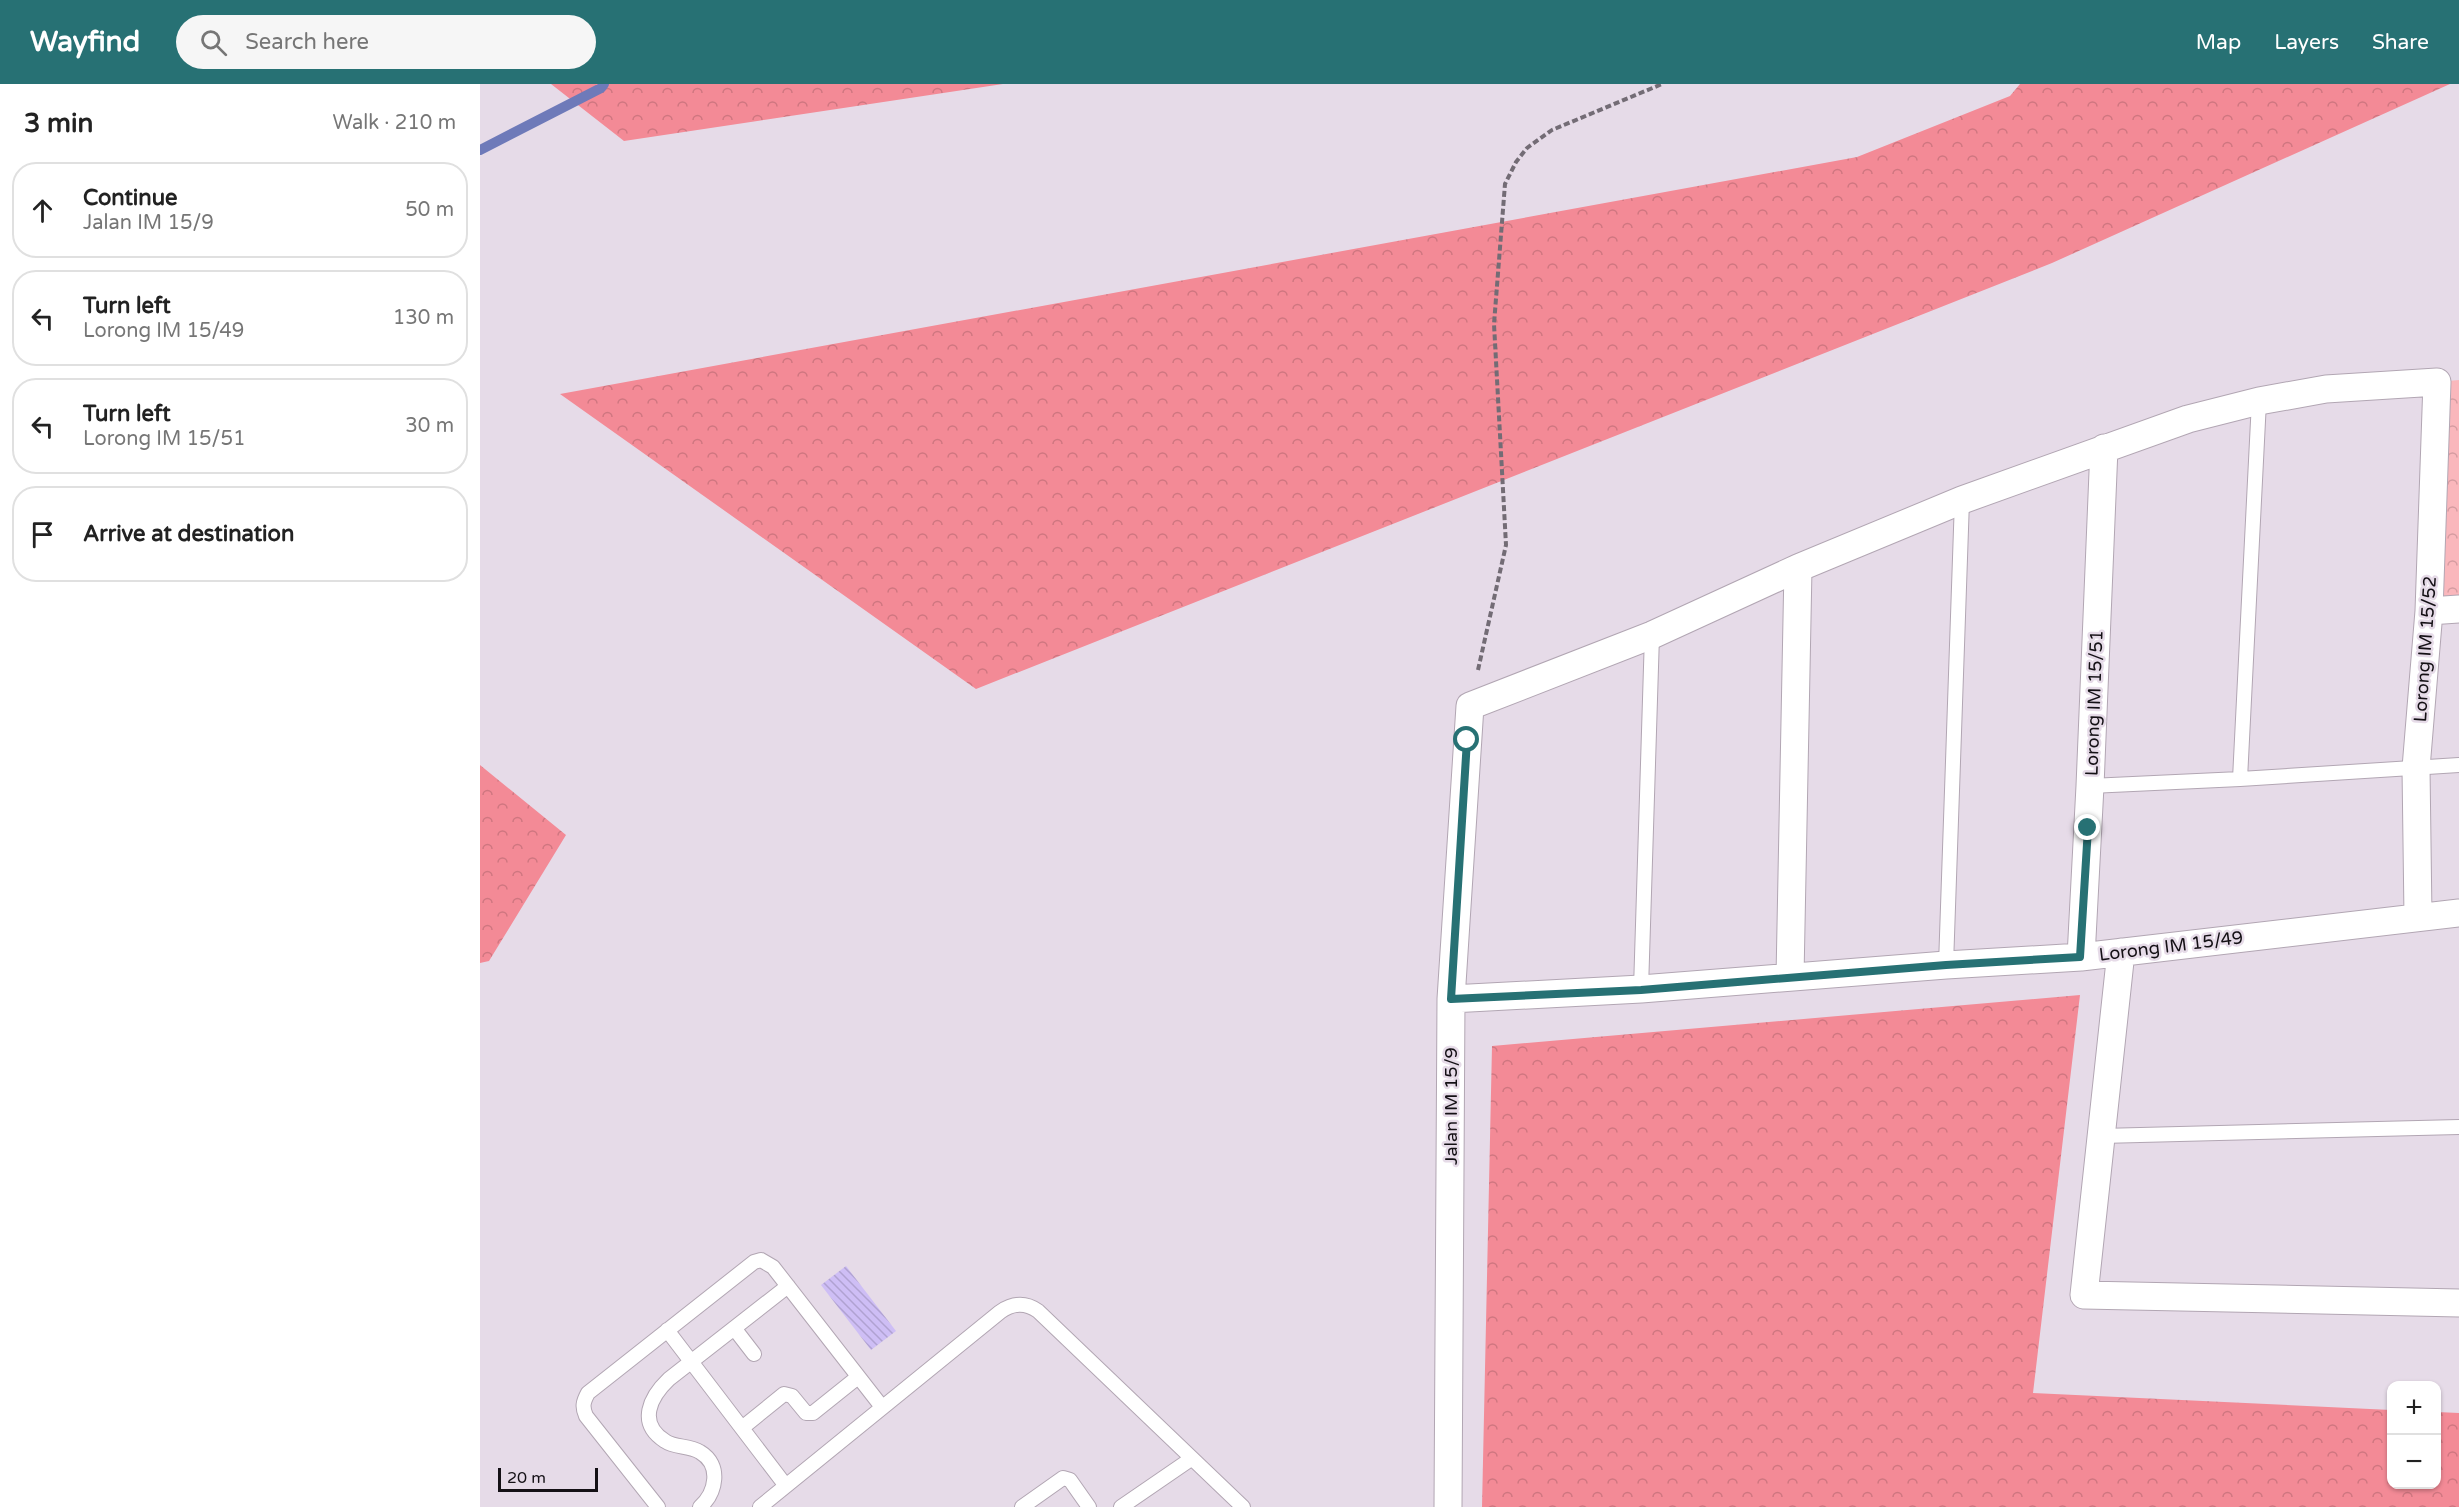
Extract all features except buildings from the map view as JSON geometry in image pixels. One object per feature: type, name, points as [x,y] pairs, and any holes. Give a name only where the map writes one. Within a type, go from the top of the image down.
[{"type":"street","name":"Lorong IM 15/52","points":[[2259,401],[2326,389],[2437,382],[2429,611],[2416,768],[2418,917]]},
{"type":"street","points":[[1470,706],[1652,635],[1798,568],[1962,500],[2188,419],[2259,401]]},
{"type":"street","name":"Lorong IM 15/51","points":[[2080,957],[2090,786],[2104,448]]},
{"type":"street","points":[[1790,977],[1798,568]]},
{"type":"street","points":[[2429,611],[2459,609]]},
{"type":"street","name":"Jalan IM 15/9","points":[[1448,1507],[1451,999],[1470,706]]},
{"type":"street","name":"Lorong IM 15/49","points":[[1451,999],[1641,990],[1946,965],[2080,957],[2459,913]]},
{"type":"street","points":[[2121,952],[2084,1295],[2459,1303]]},
{"type":"lane","points":[[2240,779],[2259,401]]},
{"type":"lane","points":[[1946,965],[1962,500]]},
{"type":"lane","points":[[1641,990],[1652,635]]},
{"type":"lane","points":[[2090,786],[2459,765]]},
{"type":"lane","points":[[2101,1136],[2459,1127]]},
{"type":"lane","points":[[658,1507],[586,1416],[583,1404],[588,1393],[754,1262],[761,1260],[768,1262],[882,1407]]},
{"type":"lane","points":[[700,1507],[712,1495],[715,1486],[711,1464],[700,1452],[665,1442],[657,1434],[648,1416],[649,1406],[658,1390],[788,1286]]},
{"type":"lane","points":[[760,1507],[999,1312],[1018,1304],[1028,1305],[1038,1311],[1243,1507]]},
{"type":"lane","points":[[734,1328],[754,1354]]},
{"type":"lane","points":[[667,1330],[786,1486]]},
{"type":"lane","points":[[742,1428],[784,1394],[792,1395],[806,1413],[813,1413],[858,1377]]},
{"type":"lane","points":[[1121,1507],[1191,1459]]},
{"type":"lane","points":[[1022,1507],[1063,1478],[1070,1480],[1089,1507]]},
{"type":"path","points":[[1470,706],[1506,545],[1494,324],[1505,184],[1516,162],[1527,148],[1552,130],[1662,84]]},
{"type":"green space","points":[[551,84],[1003,84],[624,141]]},
{"type":"green space","points":[[2020,84],[2450,84],[2052,263],[976,689],[560,394],[1857,157],[2010,96]]},
{"type":"green space","points":[[2459,380],[2459,609],[2429,611],[2437,382]]},
{"type":"green space","points":[[480,765],[566,835],[489,961],[480,963]]},
{"type":"green space","points":[[2080,995],[2033,1393],[2387,1410],[2387,1489],[2441,1489],[2441,1412],[2459,1413],[2459,1507],[1482,1507],[1492,1046]]},
{"type":"waterway","points":[[480,150],[601,88],[604,84]]},
{"type":"route","points":[[1467,740],[1451,999],[1641,990],[1946,965],[2080,957],[2088,828]]}]
